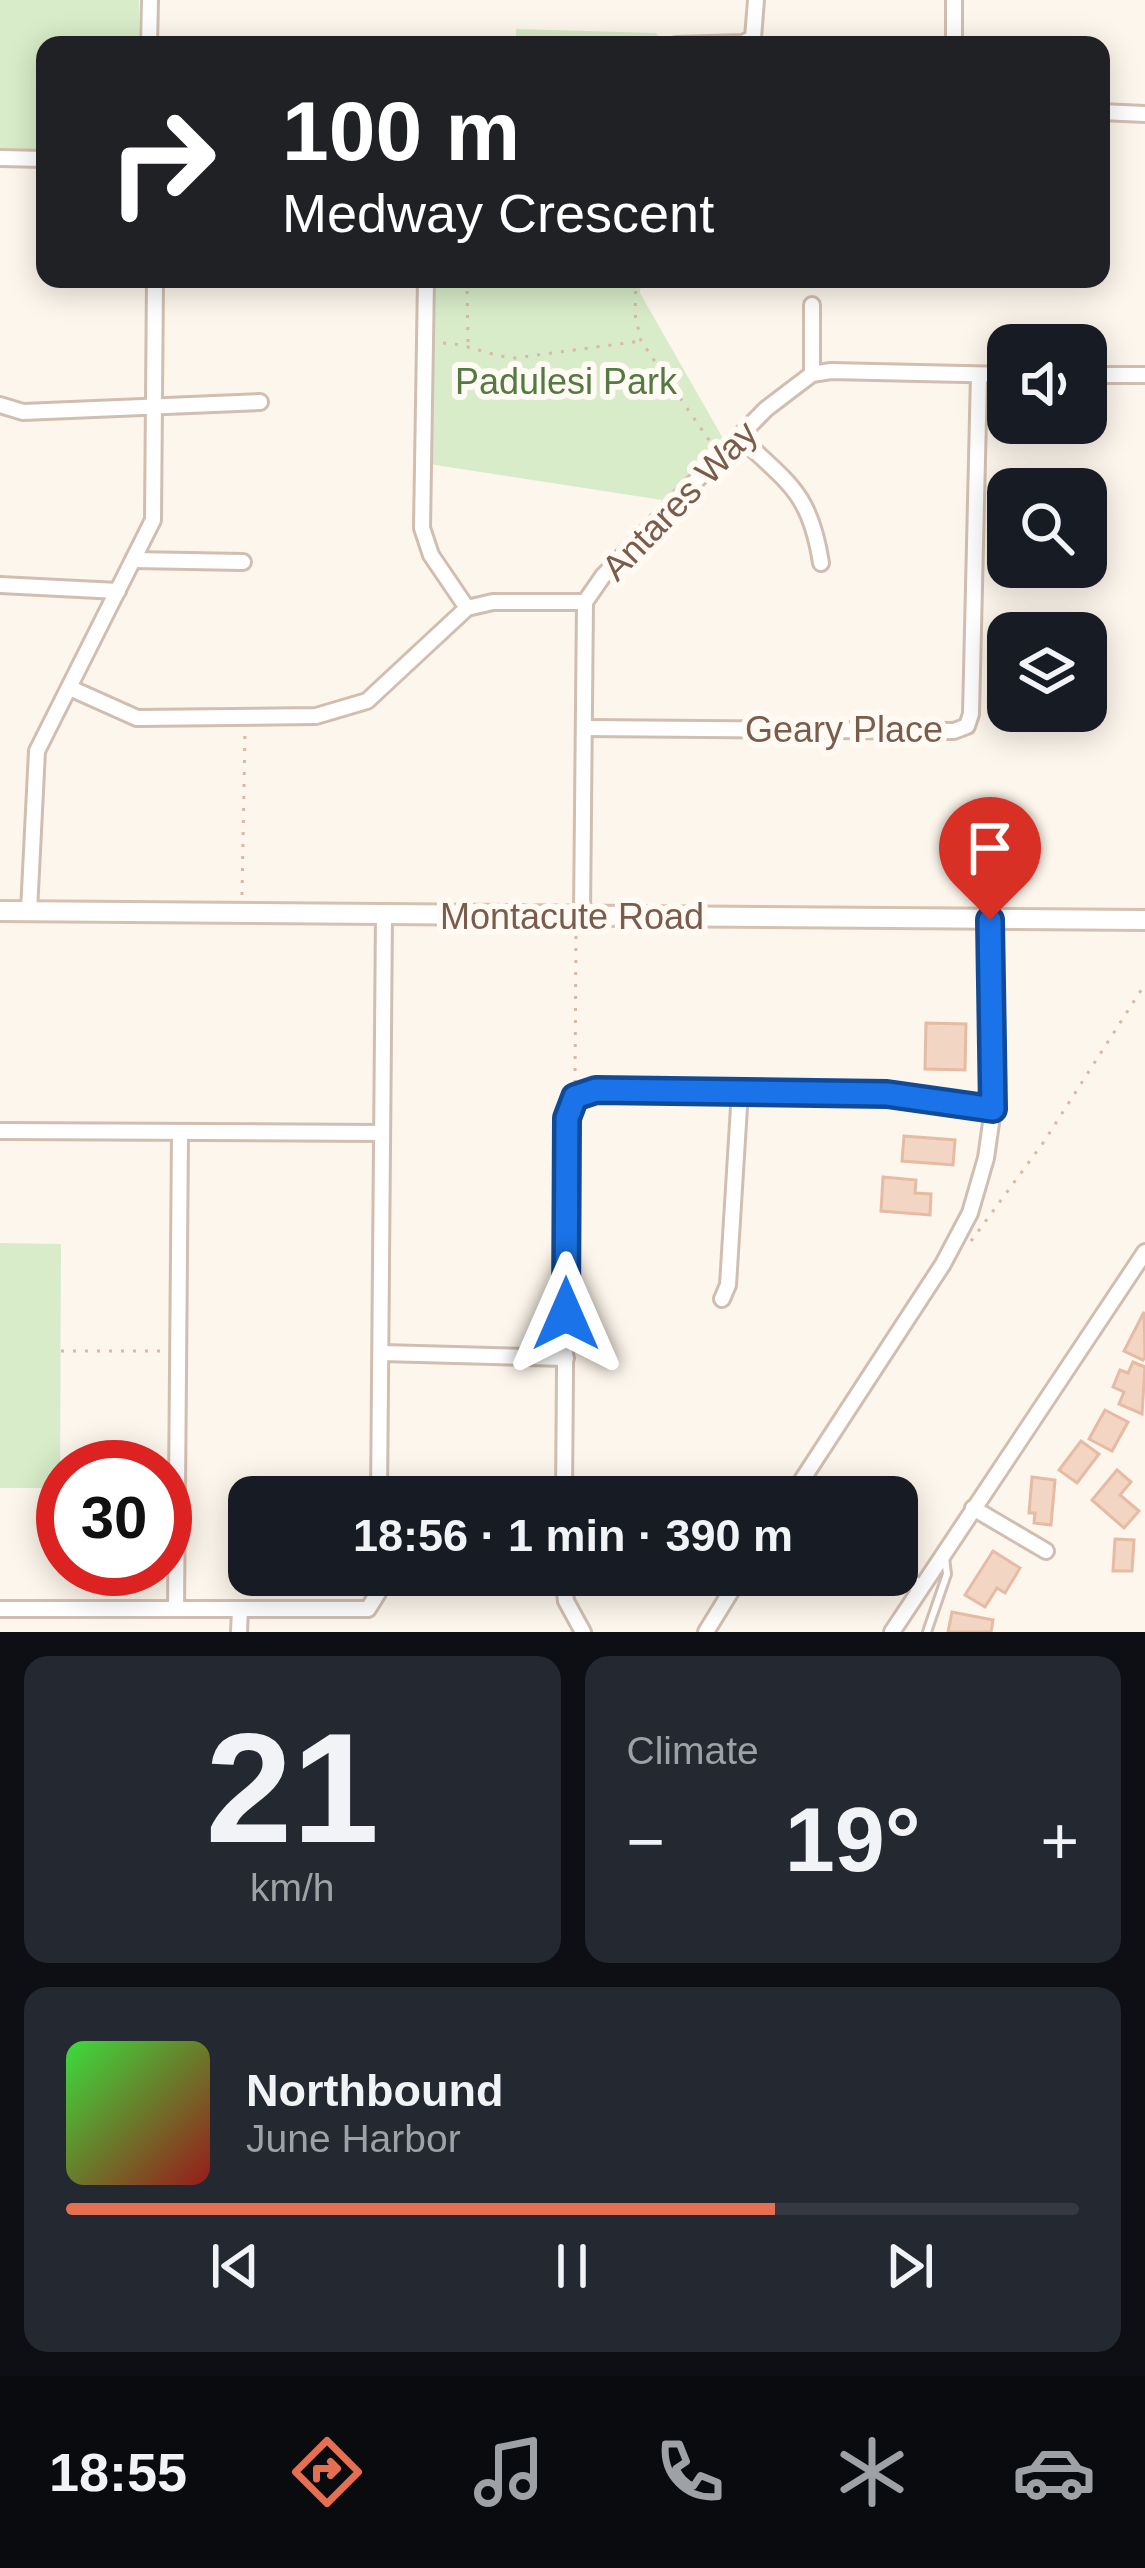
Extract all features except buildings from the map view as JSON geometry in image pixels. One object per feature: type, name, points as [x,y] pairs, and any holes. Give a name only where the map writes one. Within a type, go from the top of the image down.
[{"type":"main road","name":"Montacute Road","points":[[0,911],[1145,920]]},
{"type":"street","points":[[149,36],[150,0]]},
{"type":"street","points":[[756,0],[758,36]]},
{"type":"street","points":[[954,0],[954,36]]},
{"type":"street","points":[[1110,112],[1145,114]]},
{"type":"street","points":[[0,158],[36,159]]},
{"type":"street","points":[[29,911],[34,766],[42,739],[153,520],[155,288]]},
{"type":"street","points":[[426,288],[422,528],[431,555],[467,608]]},
{"type":"street","points":[[812,304],[812,374],[987,375]]},
{"type":"street","name":"Antares Way","points":[[579,915],[585,602],[647,529],[766,410],[812,374]]},
{"type":"street","name":"Geary Place","points":[[585,728],[954,731],[967,726],[979,375]]},
{"type":"street","points":[[1107,375],[1145,375]]},
{"type":"street","points":[[1,408],[23,412],[260,403]]},
{"type":"street","points":[[741,438],[805,503],[821,562]]},
{"type":"street","points":[[134,560],[243,562]]},
{"type":"street","points":[[0,586],[118,590]]},
{"type":"street","points":[[70,688],[137,718],[316,716],[356,706],[376,693],[467,608],[493,602],[585,602]]},
{"type":"street","points":[[379,1476],[384,915]]},
{"type":"street","points":[[805,1476],[960,1237],[977,1192],[993,1109],[990,920]]},
{"type":"street","points":[[564,1476],[567,1118],[575,1097],[596,1090],[887,1094],[993,1109]]},
{"type":"street","points":[[722,1299],[728,1285],[740,1091]]},
{"type":"street","points":[[0,1131],[382,1133]]},
{"type":"street","points":[[176,1609],[180,1134]]},
{"type":"street","points":[[892,1632],[1145,1252]]},
{"type":"street","points":[[382,1353],[566,1358]]},
{"type":"street","points":[[973,1508],[1046,1551]]},
{"type":"street","points":[[0,1609],[368,1609],[376,1596]]},
{"type":"street","points":[[565,1596],[583,1632]]},
{"type":"street","points":[[706,1632],[728,1596]]},
{"type":"street","points":[[239,1632],[240,1609]]},
{"type":"lane","points":[[927,1632],[946,1574],[945,1549]]},
{"type":"path","points":[[467,288],[468,344]]},
{"type":"path","points":[[635,288],[634,314],[641,341],[716,450]]},
{"type":"path","points":[[443,343],[468,344],[514,358],[641,341]]},
{"type":"path","points":[[242,900],[246,717]]},
{"type":"path","points":[[575,1097],[579,915]]},
{"type":"path","points":[[946,1259],[965,1248],[987,1223],[1145,984]]},
{"type":"path","points":[[61,1351],[178,1351]]},
{"type":"green space","points":[[0,0],[139,0],[139,36],[36,36],[36,150],[0,150]]},
{"type":"green space","points":[[516,29],[658,36],[516,36]]},
{"type":"green space","name":"Padulesi Park","points":[[426,288],[640,288],[729,449],[675,502],[422,463]]},
{"type":"green space","points":[[0,1243],[61,1244],[60,1440],[36,1440],[36,1488],[0,1488]]},
{"type":"route","points":[[566,1314],[567,1118],[575,1097],[596,1090],[887,1094],[993,1109],[990,920]]}]
